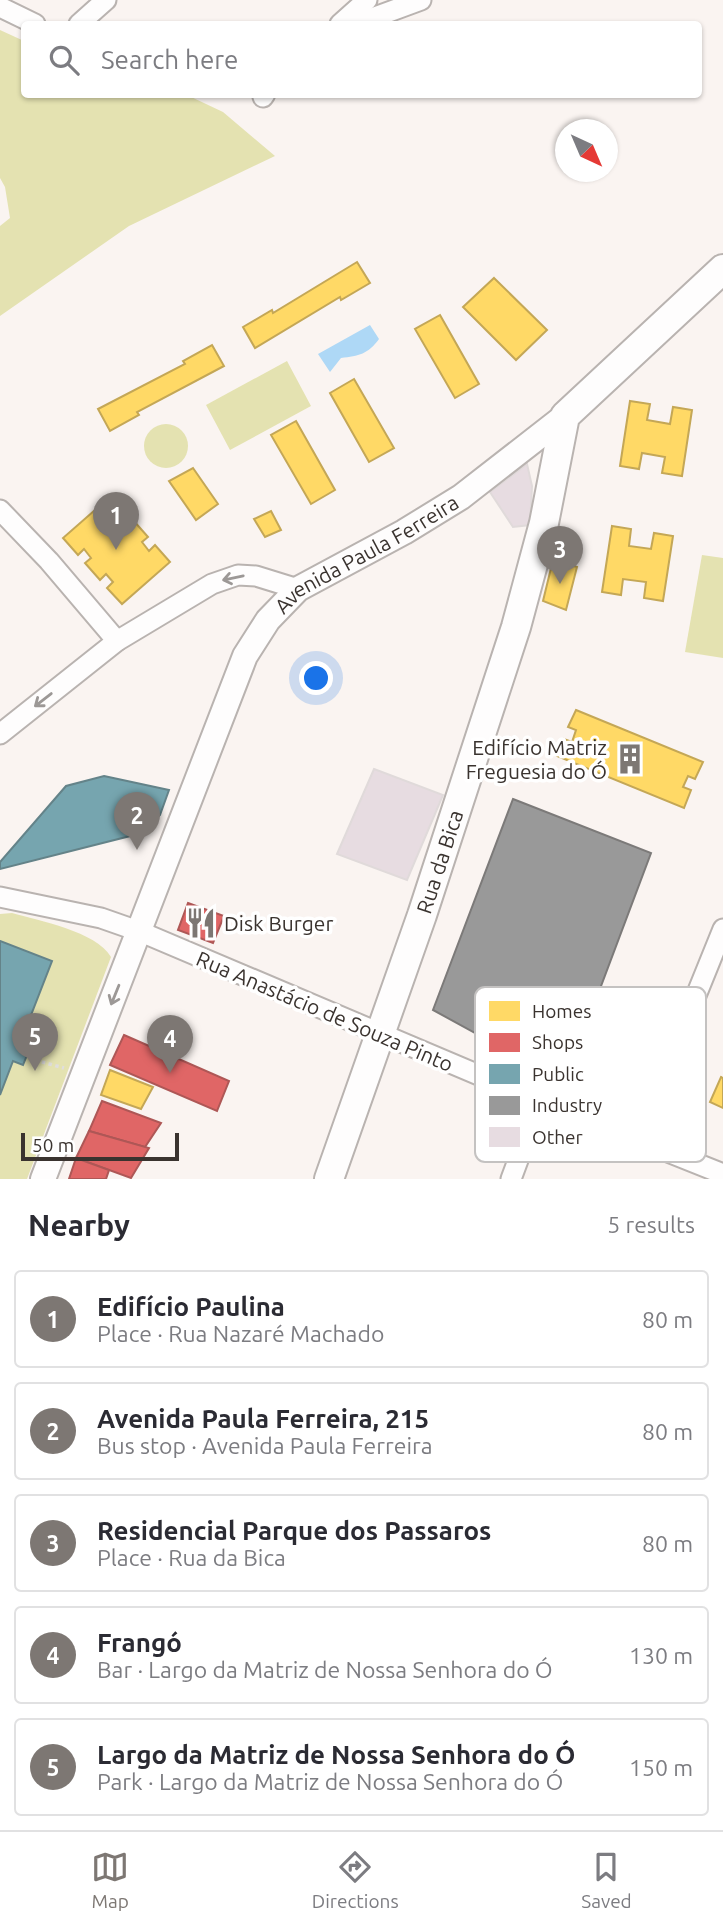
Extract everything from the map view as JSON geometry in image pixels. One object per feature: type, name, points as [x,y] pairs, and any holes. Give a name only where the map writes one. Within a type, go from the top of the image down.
[{"type":"main road","name":"Avenida Paula Ferreira","points":[[565,416],[722,272]]},
{"type":"main road","name":"Rua da Bica","points":[[329,1179],[381,1034],[516,627],[544,523],[565,416]]},
{"type":"street","points":[[82,21],[106,0]]},
{"type":"street","points":[[343,21],[367,0]]},
{"type":"street","points":[[364,21],[421,0]]},
{"type":"street","points":[[0,7],[29,21]]},
{"type":"street","name":"Avenida Paula Ferreira","points":[[43,1179],[141,932],[245,656],[268,620],[298,589],[404,532],[461,497],[565,416]]},
{"type":"street","points":[[0,510],[7,530],[49,561],[117,641]]},
{"type":"street","points":[[0,734],[117,641],[212,584],[238,575],[271,578],[298,589]]},
{"type":"street","name":"Rua Anastácio de Souza Pinto","points":[[0,897],[75,912],[141,932],[475,1074]]},
{"type":"street","points":[[700,987],[723,929]]},
{"type":"street","points":[[511,1179],[517,1162]]},
{"type":"street","name":"Rua Anastácio de Souza Pinto","points":[[694,1162],[723,1174]]},
{"type":"path","points":[[36,1060],[74,1071]]},
{"type":"shaded area","points":[[0,30],[21,40],[21,98],[193,98],[223,112],[275,156],[129,226],[0,316],[0,226],[10,218],[5,187],[0,178]]},
{"type":"shaded area","points":[[287,361],[311,406],[230,450],[206,405]]},
{"type":"shaded area","points":[[166,424],[181,431],[188,446],[181,461],[166,468],[151,461],[144,446],[151,431]]},
{"type":"shaded area","points":[[702,555],[723,558],[723,658],[685,652]]},
{"type":"shaded area","points":[[12,913],[80,934],[104,948],[111,957],[27,1179],[0,1179],[0,914]]},
{"type":"water","points":[[370,325],[379,339],[375,344],[363,353],[341,358],[330,372],[318,354]]},
{"type":"building: Homes","points":[[357,262],[370,283],[341,300],[340,297],[255,348],[243,327],[272,310],[273,313]]},
{"type":"building: Homes","points":[[494,278],[547,330],[516,360],[463,307]]},
{"type":"building: Homes","points":[[440,315],[479,384],[455,398],[415,329]]},
{"type":"building: Homes","points":[[212,345],[224,366],[137,412],[139,415],[110,431],[98,409],[185,364],[183,361]]},
{"type":"building: Homes","points":[[354,379],[394,448],[369,462],[330,393]]},
{"type":"building: Homes","points":[[630,401],[650,404],[647,420],[670,424],[673,407],[692,410],[682,476],[662,473],[665,457],[642,453],[639,469],[620,466]]},
{"type":"building: Homes","points":[[296,421],[335,490],[311,504],[271,435]]},
{"type":"building: Homes","points":[[193,468],[218,504],[196,520],[169,481]]},
{"type":"building: Homes","points":[[111,496],[126,512],[120,518],[127,526],[133,520],[148,537],[142,542],[149,551],[155,545],[170,562],[122,604],[107,588],[113,582],[106,574],[100,580],[85,563],[91,558],[84,549],[78,555],[63,538]]},
{"type":"building: Homes","points":[[271,511],[281,530],[265,537],[254,519]]},
{"type":"building: Homes","points":[[612,526],[631,529],[629,546],[651,549],[654,533],[673,536],[663,601],[644,598],[646,582],[623,579],[621,595],[602,592]]},
{"type":"building: Homes","points":[[553,560],[577,567],[566,610],[543,601]]},
{"type":"building: Homes","name":"Edifício Matriz Freguesia do Ó","points":[[576,710],[703,762],[695,779],[688,776],[683,787],[691,790],[684,808],[557,756],[564,739],[572,742],[576,730],[568,727]]},
{"type":"building: Homes","points":[[110,1070],[153,1087],[141,1109],[101,1095]]},
{"type":"building: Homes","points":[[721,1077],[723,1078],[723,1108],[710,1102]]},
{"type":"building: Shops","name":"Disk Burger","points":[[188,903],[224,916],[213,943],[178,930]]},
{"type":"building: Shops","points":[[124,1035],[229,1081],[217,1111],[110,1065]]},
{"type":"building: Shops","points":[[102,1101],[161,1123],[145,1147],[89,1131]]},
{"type":"building: Shops","points":[[89,1131],[149,1148],[131,1178],[76,1158]]},
{"type":"building: Shops","points":[[76,1158],[109,1170],[106,1179],[69,1179]]},
{"type":"building: Public","points":[[104,776],[169,790],[160,815],[142,833],[0,869],[0,862],[66,786]]},
{"type":"building: Public","points":[[0,941],[52,961],[19,1046],[29,1050],[23,1065],[13,1061],[0,1095]]},
{"type":"building: Industry","points":[[513,799],[651,853],[601,987],[475,987],[475,1033],[433,1010]]},
{"type":"building: Other","points":[[527,464],[532,486],[530,525],[513,527],[490,492]]},
{"type":"building: Other","points":[[374,769],[443,795],[407,880],[337,854]]},
{"type":"place","name":"Edifício Paulina","points":[[116,550]]},
{"type":"place","name":"Residencial Parque dos Passaros","points":[[560,584]]},
{"type":"place","name":"Edifício Matriz Freguesia do Ó","points":[[630,759]]},
{"type":"place","name":"Avenida Paula Ferreira, 215","points":[[137,850]]},
{"type":"place","name":"Disk Burger","points":[[201,923]]},
{"type":"place","name":"Largo da Matriz de Nossa Senhora do Ó","points":[[35,1071]]},
{"type":"place","name":"Frangó","points":[[170,1073]]}]
